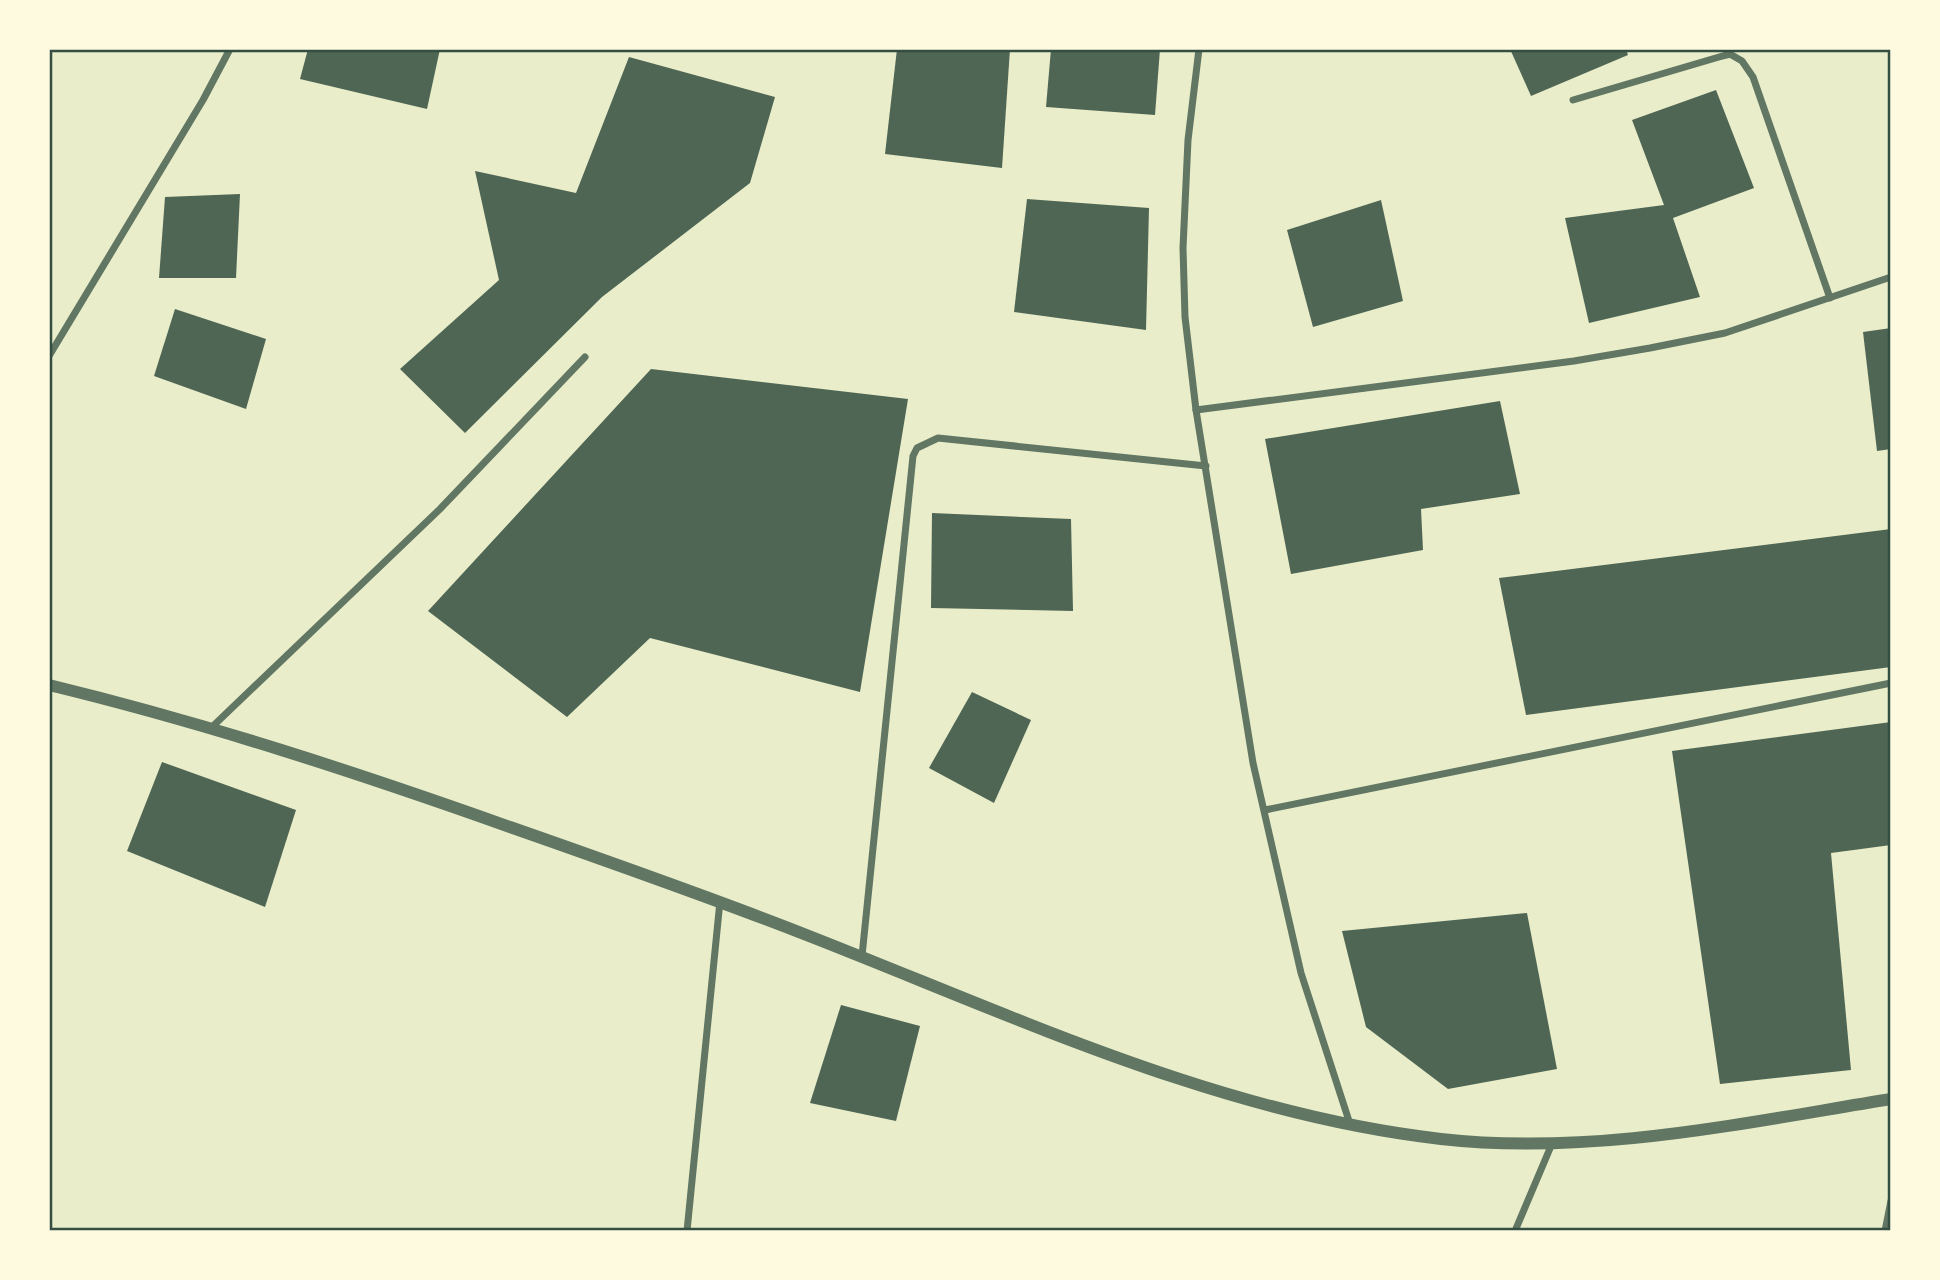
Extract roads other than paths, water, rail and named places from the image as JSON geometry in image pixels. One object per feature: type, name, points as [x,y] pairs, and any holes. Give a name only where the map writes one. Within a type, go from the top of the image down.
[{"type":"street","points":[[49,356],[203,100],[230,49]]},
{"type":"street","points":[[1199,49],[1188,141],[1184,248],[1185,317],[1196,410],[1253,763],[1301,973],[1350,1125]]},
{"type":"street","points":[[1573,100],[1730,54],[1742,61],[1753,77],[1830,298]]},
{"type":"street","points":[[1196,410],[1574,361],[1725,333],[1891,277]]},
{"type":"street","points":[[212,727],[440,509],[585,357]]},
{"type":"street","points":[[862,956],[913,456],[917,448],[938,438],[1206,466]]},
{"type":"street","points":[[1265,810],[1891,683]]},
{"type":"street","points":[[49,685],[212,727],[429,798],[720,901],[1084,1047],[1222,1091],[1350,1125],[1442,1139],[1550,1146],[1653,1137],[1891,1099]]},
{"type":"street","points":[[687,1231],[720,901]]},
{"type":"street","points":[[1515,1231],[1550,1146]]},
{"type":"street","points":[[1885,1231],[1891,1201]]}]
